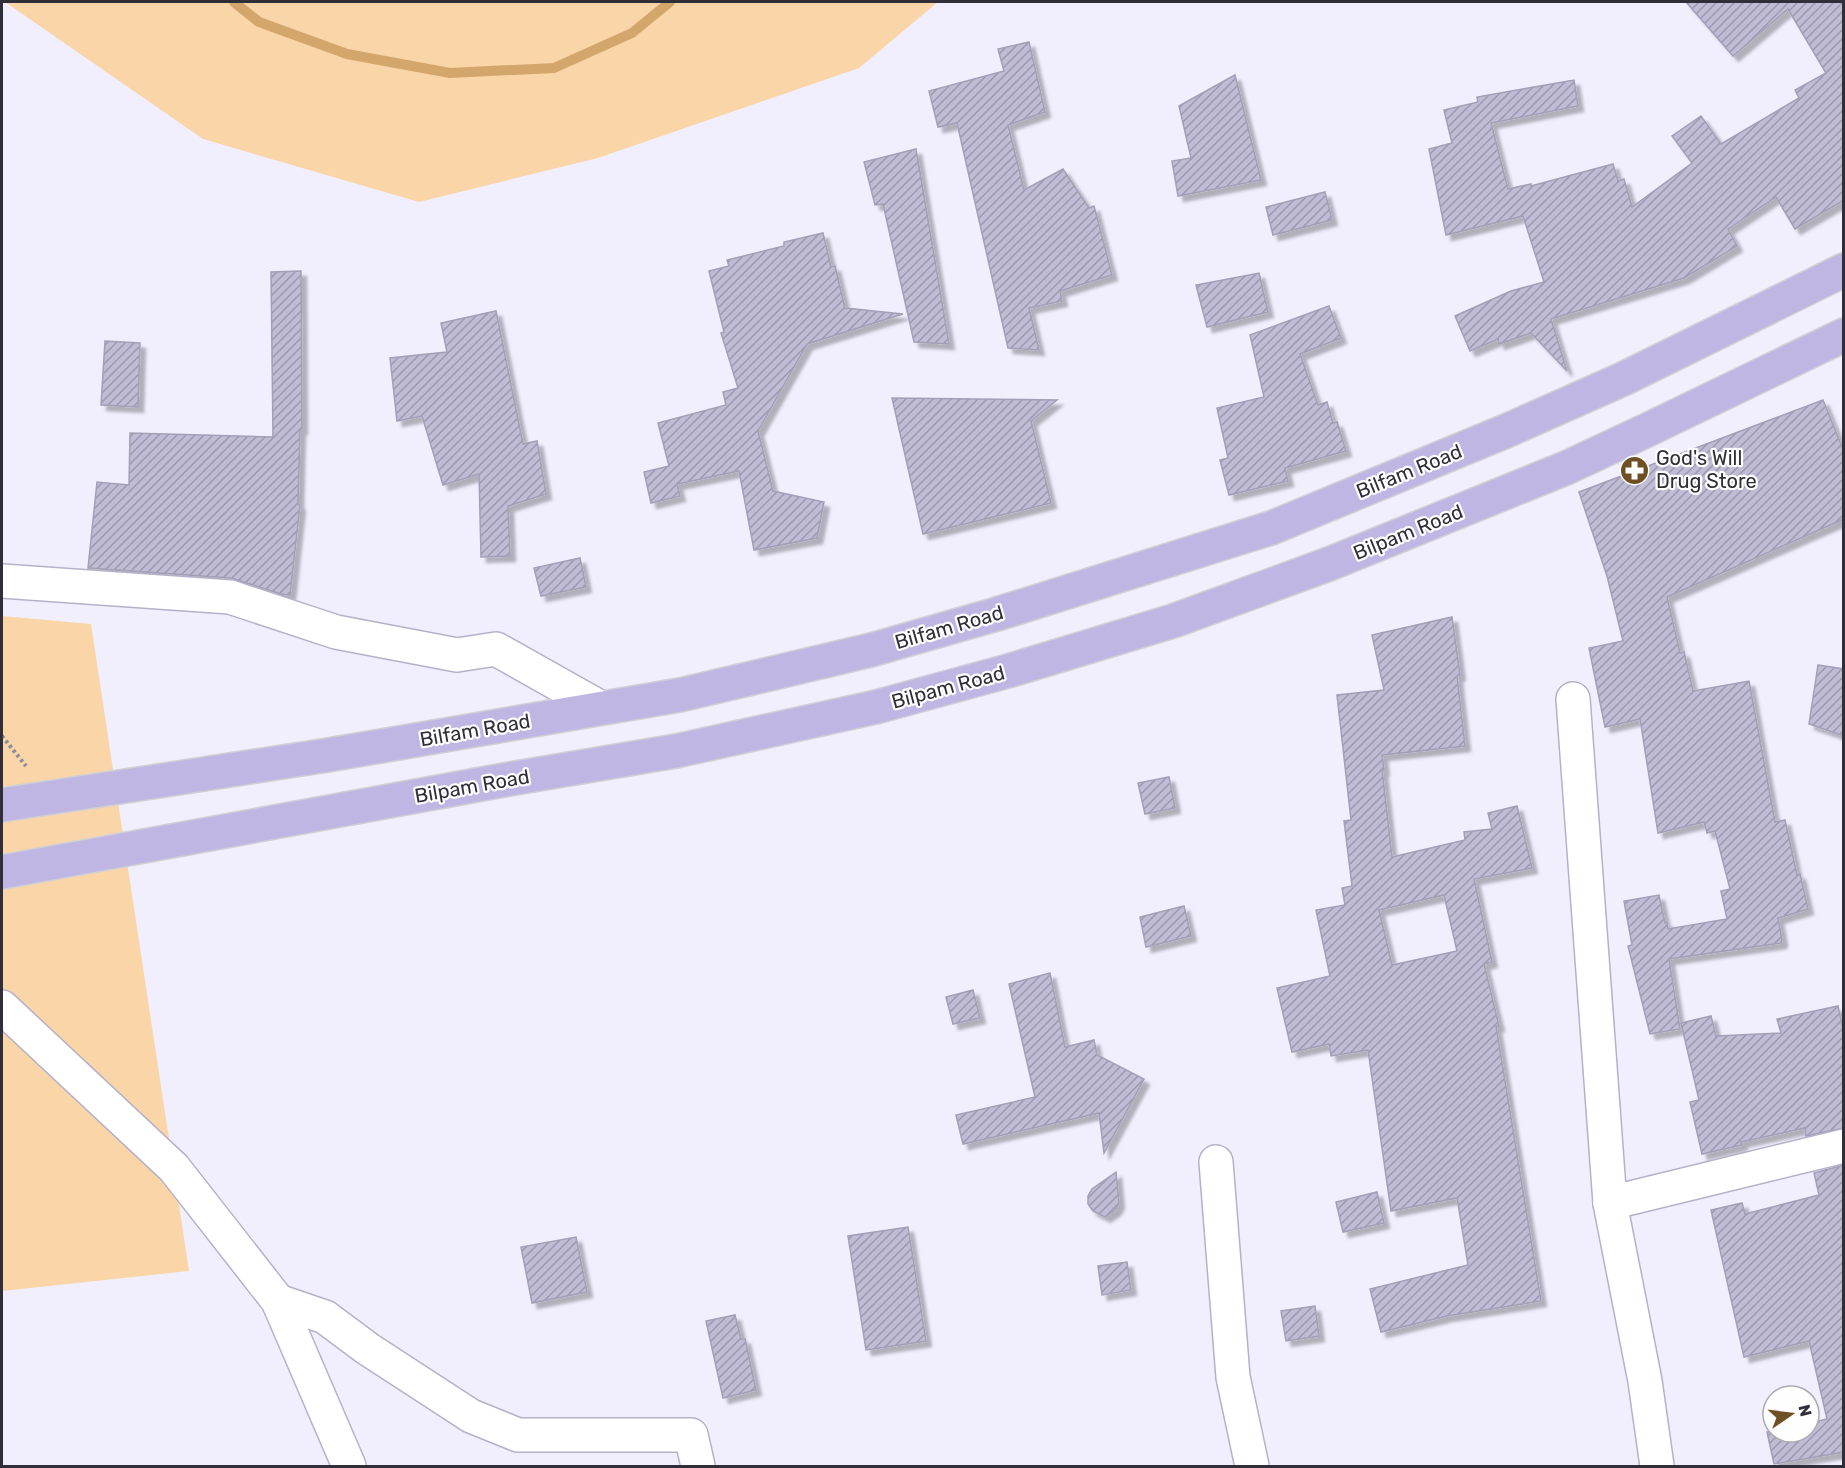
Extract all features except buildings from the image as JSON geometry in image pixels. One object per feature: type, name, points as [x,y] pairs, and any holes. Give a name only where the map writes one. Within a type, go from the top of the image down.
[{"type":"main road","name":"Bilfam Road","points":[[2,805],[328,755],[680,695],[871,650],[1271,528],[1506,431],[1623,379],[1844,270]]},
{"type":"main road","name":"Bilpam Road","points":[[2,872],[504,780],[676,751],[876,707],[1008,671],[1173,621],[1329,564],[1566,468],[1844,335]]},
{"type":"street","points":[[2,581],[230,597],[336,632],[457,655],[495,649],[601,708]]},
{"type":"street","points":[[1573,699],[1610,1203],[1645,1381],[1657,1467]]},
{"type":"street","points":[[2,1007],[174,1168],[278,1301],[350,1467]]},
{"type":"street","points":[[1610,1203],[1844,1146]]},
{"type":"street","points":[[1216,1162],[1233,1377],[1252,1467]]},
{"type":"street","points":[[278,1301],[325,1317],[368,1349],[471,1416],[499,1428],[518,1435],[691,1435],[698,1467]]},
{"type":"shaded area","points":[[5,2],[938,2],[859,68],[598,158],[419,202],[203,139]]},
{"type":"shaded area","points":[[2,616],[91,624],[189,1271],[2,1291]]},
{"type":"waterway","points":[[234,2],[259,22],[347,54],[450,73],[554,68],[632,33],[670,2]]},
{"type":"place","name":"God's Will Drug Store","points":[[1635,470]]}]
